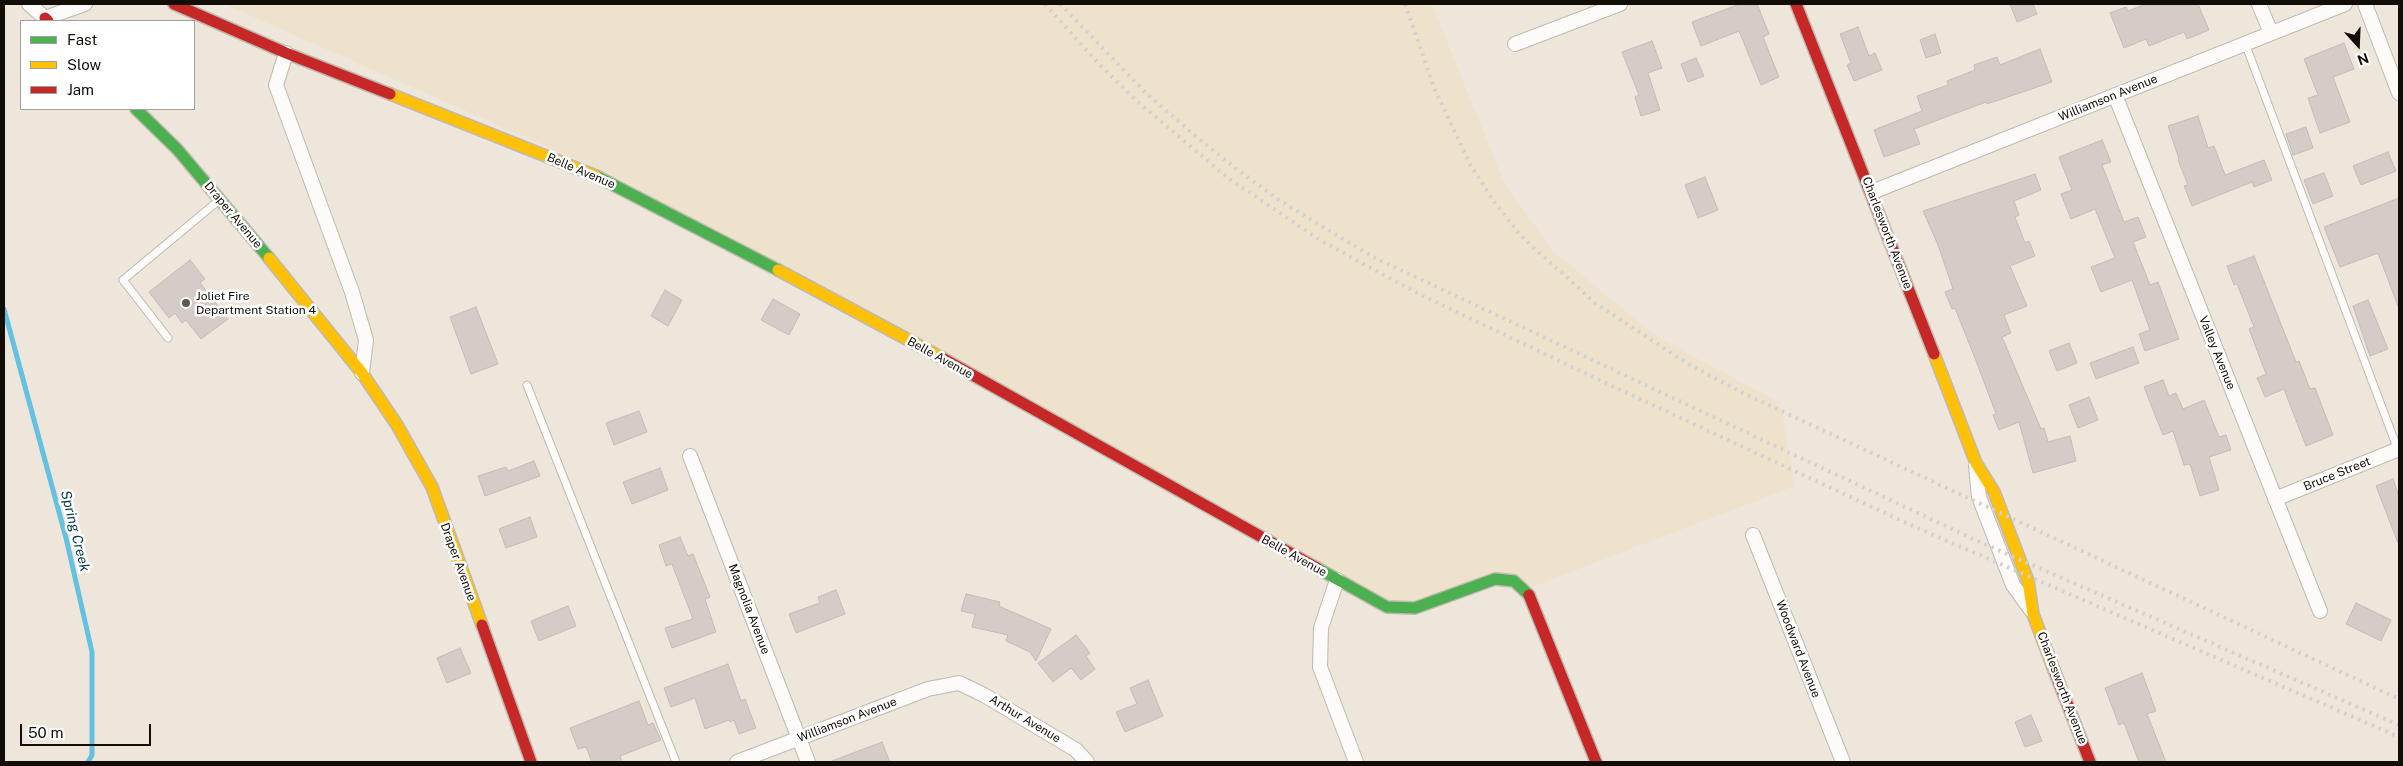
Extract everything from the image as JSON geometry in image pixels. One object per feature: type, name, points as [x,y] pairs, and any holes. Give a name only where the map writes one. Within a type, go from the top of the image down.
[{"type":"street","points":[[29,4],[47,20],[85,4]]},
{"type":"street","name":"Belle Avenue","points":[[174,4],[286,53],[613,184],[929,351],[1387,607],[1415,608],[1495,579],[1514,580],[1531,596],[1596,762]]},
{"type":"street","points":[[1515,44],[1620,4]]},
{"type":"street","name":"Charlesworth Avenue","points":[[1796,4],[1872,192],[1976,463],[1979,496],[2013,585],[2033,614],[2090,762]]},
{"type":"street","points":[[2259,4],[2270,33]]},
{"type":"street","name":"Williamson Avenue","points":[[1872,192],[2345,4]]},
{"type":"street","points":[[2365,4],[2399,93]]},
{"type":"street","points":[[286,53],[276,85],[352,292],[366,340],[362,373]]},
{"type":"street","name":"Valley Avenue","points":[[2115,95],[2320,611]]},
{"type":"street","name":"Draper Avenue","points":[[137,110],[177,149],[304,299],[351,362],[362,373],[397,425],[432,487],[531,762]]},
{"type":"street","name":"Bruce Street","points":[[2274,499],[2399,450]]},
{"type":"street","name":"Magnolia Avenue","points":[[690,456],[808,762]]},
{"type":"street","name":"Woodward Avenue","points":[[1753,535],[1843,762]]},
{"type":"street","points":[[1337,580],[1321,628],[1320,667],[1356,762]]},
{"type":"street","name":"Williamson Avenue","points":[[737,762],[928,689],[959,683]]},
{"type":"street","name":"Arthur Avenue","points":[[959,683],[984,695],[1076,750],[1087,762]]},
{"type":"lane","points":[[2245,43],[2399,450]]},
{"type":"lane","points":[[168,338],[123,280],[221,200]]},
{"type":"lane","points":[[527,385],[676,762]]},
{"type":"shaded area","points":[[224,4],[1432,4],[1504,183],[1554,252],[1657,337],[1780,403],[1795,486],[1529,588],[1517,578],[1413,604],[1388,602],[613,176]]},
{"type":"building","points":[[1740,4],[1757,4],[1769,34],[1763,37],[1779,77],[1761,85],[1739,31],[1701,46],[1692,22]]},
{"type":"building","points":[[2010,4],[2033,4],[2037,14],[2017,22]]},
{"type":"building","points":[[2146,4],[2198,4],[2209,30],[2187,39],[2184,32],[2149,46],[2146,39],[2124,48],[2110,13],[2126,7],[2128,11]]},
{"type":"building","points":[[1858,27],[1869,56],[1875,53],[1882,70],[1854,81],[1847,65],[1851,63],[1840,34]]},
{"type":"building","points":[[1935,34],[1941,53],[1926,58],[1920,40]]},
{"type":"building","points":[[1652,41],[1662,68],[1648,73],[1660,110],[1641,116],[1635,97],[1639,95],[1622,52]]},
{"type":"building","points":[[2344,43],[2354,69],[2333,77],[2350,122],[2320,133],[2308,98],[2318,95],[2304,59]]},
{"type":"building","points":[[2040,49],[2052,82],[1987,104],[1986,102],[1914,129],[1920,144],[1884,157],[1874,130],[1922,111],[1917,96],[1948,85],[1947,81],[1975,70],[1974,65],[1997,57],[2000,65]]},
{"type":"building","points":[[1696,58],[1704,76],[1688,82],[1681,64]]},
{"type":"building","points":[[2198,116],[2208,148],[2214,146],[2225,175],[2264,160],[2272,180],[2254,187],[2252,182],[2192,206],[2184,186],[2188,185],[2168,126]]},
{"type":"building","points":[[2306,127],[2313,148],[2293,155],[2286,134]]},
{"type":"building","points":[[2102,140],[2111,162],[2102,165],[2124,222],[2138,217],[2146,237],[2133,242],[2150,285],[2158,282],[2179,339],[2145,351],[2139,334],[2150,330],[2132,280],[2101,292],[2091,267],[2115,258],[2095,209],[2071,219],[2061,194],[2072,190],[2059,157]]},
{"type":"building","points":[[2388,152],[2396,171],[2361,185],[2353,166]]},
{"type":"building","points":[[2324,173],[2333,196],[2313,204],[2304,180]]},
{"type":"building","points":[[2035,174],[2041,190],[2014,201],[2019,215],[2015,217],[2025,243],[2029,241],[2035,256],[2010,266],[2027,306],[2004,315],[2011,333],[2002,337],[2041,429],[2044,428],[2048,442],[2070,436],[2076,461],[2033,473],[2019,422],[1999,430],[1993,415],[1996,414],[1975,358],[1955,308],[1952,309],[1945,292],[1953,289],[1938,245],[1923,211]]},
{"type":"building","points":[[1705,177],[1718,210],[1698,218],[1685,185]]},
{"type":"building","points":[[2399,198],[2398,306],[2378,253],[2340,267],[2324,227]]},
{"type":"building","points":[[2254,256],[2296,362],[2299,361],[2310,389],[2315,388],[2333,435],[2306,446],[2284,389],[2265,397],[2257,378],[2266,374],[2249,329],[2254,327],[2237,284],[2234,285],[2227,266]]},
{"type":"building","name":"Joliet Fire Department Station 4","points":[[190,260],[205,279],[200,283],[228,319],[201,339],[186,320],[182,323],[175,313],[169,318],[149,292]]},
{"type":"building","points":[[665,290],[682,300],[668,326],[651,316]]},
{"type":"building","points":[[773,299],[800,314],[789,335],[761,320]]},
{"type":"building","points":[[2368,300],[2388,349],[2370,356],[2353,306]]},
{"type":"building","points":[[476,307],[498,364],[471,374],[450,317]]},
{"type":"building","points":[[2069,343],[2077,363],[2057,371],[2049,351]]},
{"type":"building","points":[[2133,347],[2139,363],[2096,379],[2090,363]]},
{"type":"building","points":[[2163,380],[2169,396],[2176,393],[2183,409],[2204,400],[2219,437],[2226,435],[2231,450],[2209,457],[2219,490],[2200,496],[2190,464],[2184,465],[2173,431],[2163,435],[2144,387]]},
{"type":"building","points":[[2089,397],[2098,420],[2078,428],[2069,405]]},
{"type":"building","points":[[639,411],[647,432],[614,445],[606,423]]},
{"type":"building","points":[[534,461],[540,476],[485,496],[478,476],[506,467],[508,471]]},
{"type":"building","points":[[660,468],[668,490],[632,504],[623,482]]},
{"type":"building","points":[[2393,479],[2399,496],[2398,543],[2376,486]]},
{"type":"building","points":[[530,517],[537,537],[506,548],[499,529]]},
{"type":"building","points":[[680,537],[688,556],[693,554],[710,597],[705,599],[716,632],[672,648],[665,628],[693,619],[672,564],[666,566],[659,545]]},
{"type":"building","points":[[836,590],[845,614],[796,633],[789,614],[820,603],[818,597]]},
{"type":"building","points":[[966,594],[1000,602],[999,606],[1051,629],[1036,661],[1030,652],[1006,641],[1008,635],[972,627],[975,614],[961,611]]},
{"type":"building","points":[[2356,603],[2391,620],[2381,641],[2346,624]]},
{"type":"building","points":[[568,606],[576,626],[539,641],[531,621]]},
{"type":"building","points":[[1076,635],[1090,653],[1086,656],[1095,669],[1081,680],[1071,668],[1053,682],[1038,663]]},
{"type":"building","points":[[460,648],[471,673],[447,683],[437,658]]},
{"type":"building","points":[[728,664],[741,701],[745,699],[756,728],[739,734],[734,720],[730,722],[729,720],[705,729],[695,698],[671,707],[664,688]]},
{"type":"building","points":[[2142,673],[2156,711],[2147,714],[2166,762],[2139,762],[2124,723],[2119,725],[2105,688]]},
{"type":"building","points":[[1148,680],[1163,716],[1125,732],[1116,712],[1137,704],[1130,688]]},
{"type":"building","points":[[639,701],[648,725],[653,723],[661,740],[620,756],[622,762],[592,762],[586,747],[578,749],[570,728]]},
{"type":"building","points":[[2031,715],[2042,741],[2025,747],[2015,722]]},
{"type":"building","points":[[882,742],[890,762],[832,762],[832,761]]},
{"type":"waterway","name":"Spring Creek","points":[[4,309],[66,538],[92,652],[92,755],[88,762]]},
{"type":"railway","points":[[1045,4],[1099,64],[1139,103],[1228,178],[1320,240],[1369,267],[1421,295],[1612,386],[1915,527],[2399,737]]},
{"type":"railway","points":[[1060,4],[1147,94],[1235,168],[1282,202],[1373,257],[1984,544],[2399,725]]},
{"type":"railway","points":[[1405,4],[1435,90],[1471,166],[1495,203],[1521,236],[1595,303],[1688,364],[1743,393],[2399,699]]},
{"type":"traffic: fast","points":[[137,110],[177,149],[269,258]]},
{"type":"traffic: fast","points":[[596,176],[778,270]]},
{"type":"traffic: fast","points":[[1317,568],[1387,607],[1415,608],[1495,579],[1514,581],[1529,595]]},
{"type":"traffic: slow","points":[[390,94],[596,176]]},
{"type":"traffic: slow","points":[[269,258],[362,373],[397,425],[432,487],[482,625]]},
{"type":"traffic: slow","points":[[778,270],[944,359]]},
{"type":"traffic: slow","points":[[1934,354],[1976,463],[1994,492],[2028,581],[2033,614],[2054,670]]},
{"type":"traffic: jam","points":[[174,4],[286,53],[390,94]]},
{"type":"traffic: jam","points":[[1796,4],[1934,354]]},
{"type":"traffic: jam","points":[[944,359],[1317,568]]},
{"type":"traffic: jam","points":[[1529,595],[1596,762]]},
{"type":"traffic: jam","points":[[482,625],[531,762]]},
{"type":"traffic: jam","points":[[2054,670],[2090,762]]},
{"type":"place","name":"Joliet Fire Department Station 4","points":[[186,303]]}]
